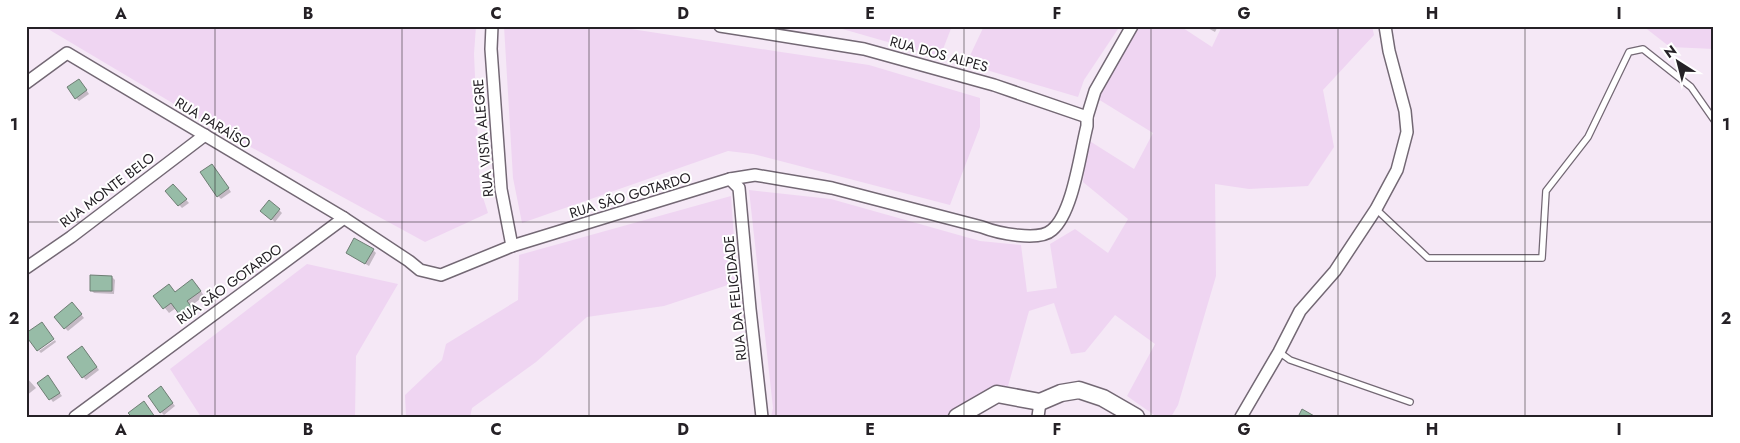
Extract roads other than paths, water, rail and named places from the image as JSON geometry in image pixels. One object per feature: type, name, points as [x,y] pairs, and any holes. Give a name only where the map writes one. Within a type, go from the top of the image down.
[{"type":"street","name":"RUA VISTA ALEGRE","points":[[492,26],[491,49],[500,189],[512,246]]},
{"type":"street","name":"RUA DOS ALPES","points":[[720,26],[864,49],[994,84],[1087,117]]},
{"type":"street","name":"RUA SÃO GOTARDO","points":[[75,417],[344,218],[420,270],[441,275],[512,246],[730,179],[756,175],[832,188],[996,232],[1018,236],[1041,235],[1051,232],[1068,203],[1087,126],[1087,117],[1095,90],[1132,26]]},
{"type":"street","points":[[1241,417],[1279,352],[1300,311],[1335,271],[1376,209],[1396,170],[1407,132],[1405,111],[1389,51],[1385,26]]},
{"type":"street","name":"RUA PARAÍSO","points":[[26,83],[67,54],[344,218]]},
{"type":"street","name":"RUA MONTE BELO","points":[[26,268],[71,237],[205,135]]},
{"type":"street","name":"RUA DA FELICIDADE","points":[[730,179],[739,188],[762,417]]},
{"type":"street","points":[[957,417],[997,394],[1039,409],[1061,393],[1079,390],[1103,398],[1136,417]]},
{"type":"lane","points":[[1376,209],[1428,258],[1542,258],[1546,191],[1588,137],[1629,52],[1643,49],[1691,87],[1714,120]]},
{"type":"lane","points":[[1279,352],[1290,360],[1410,402]]}]
